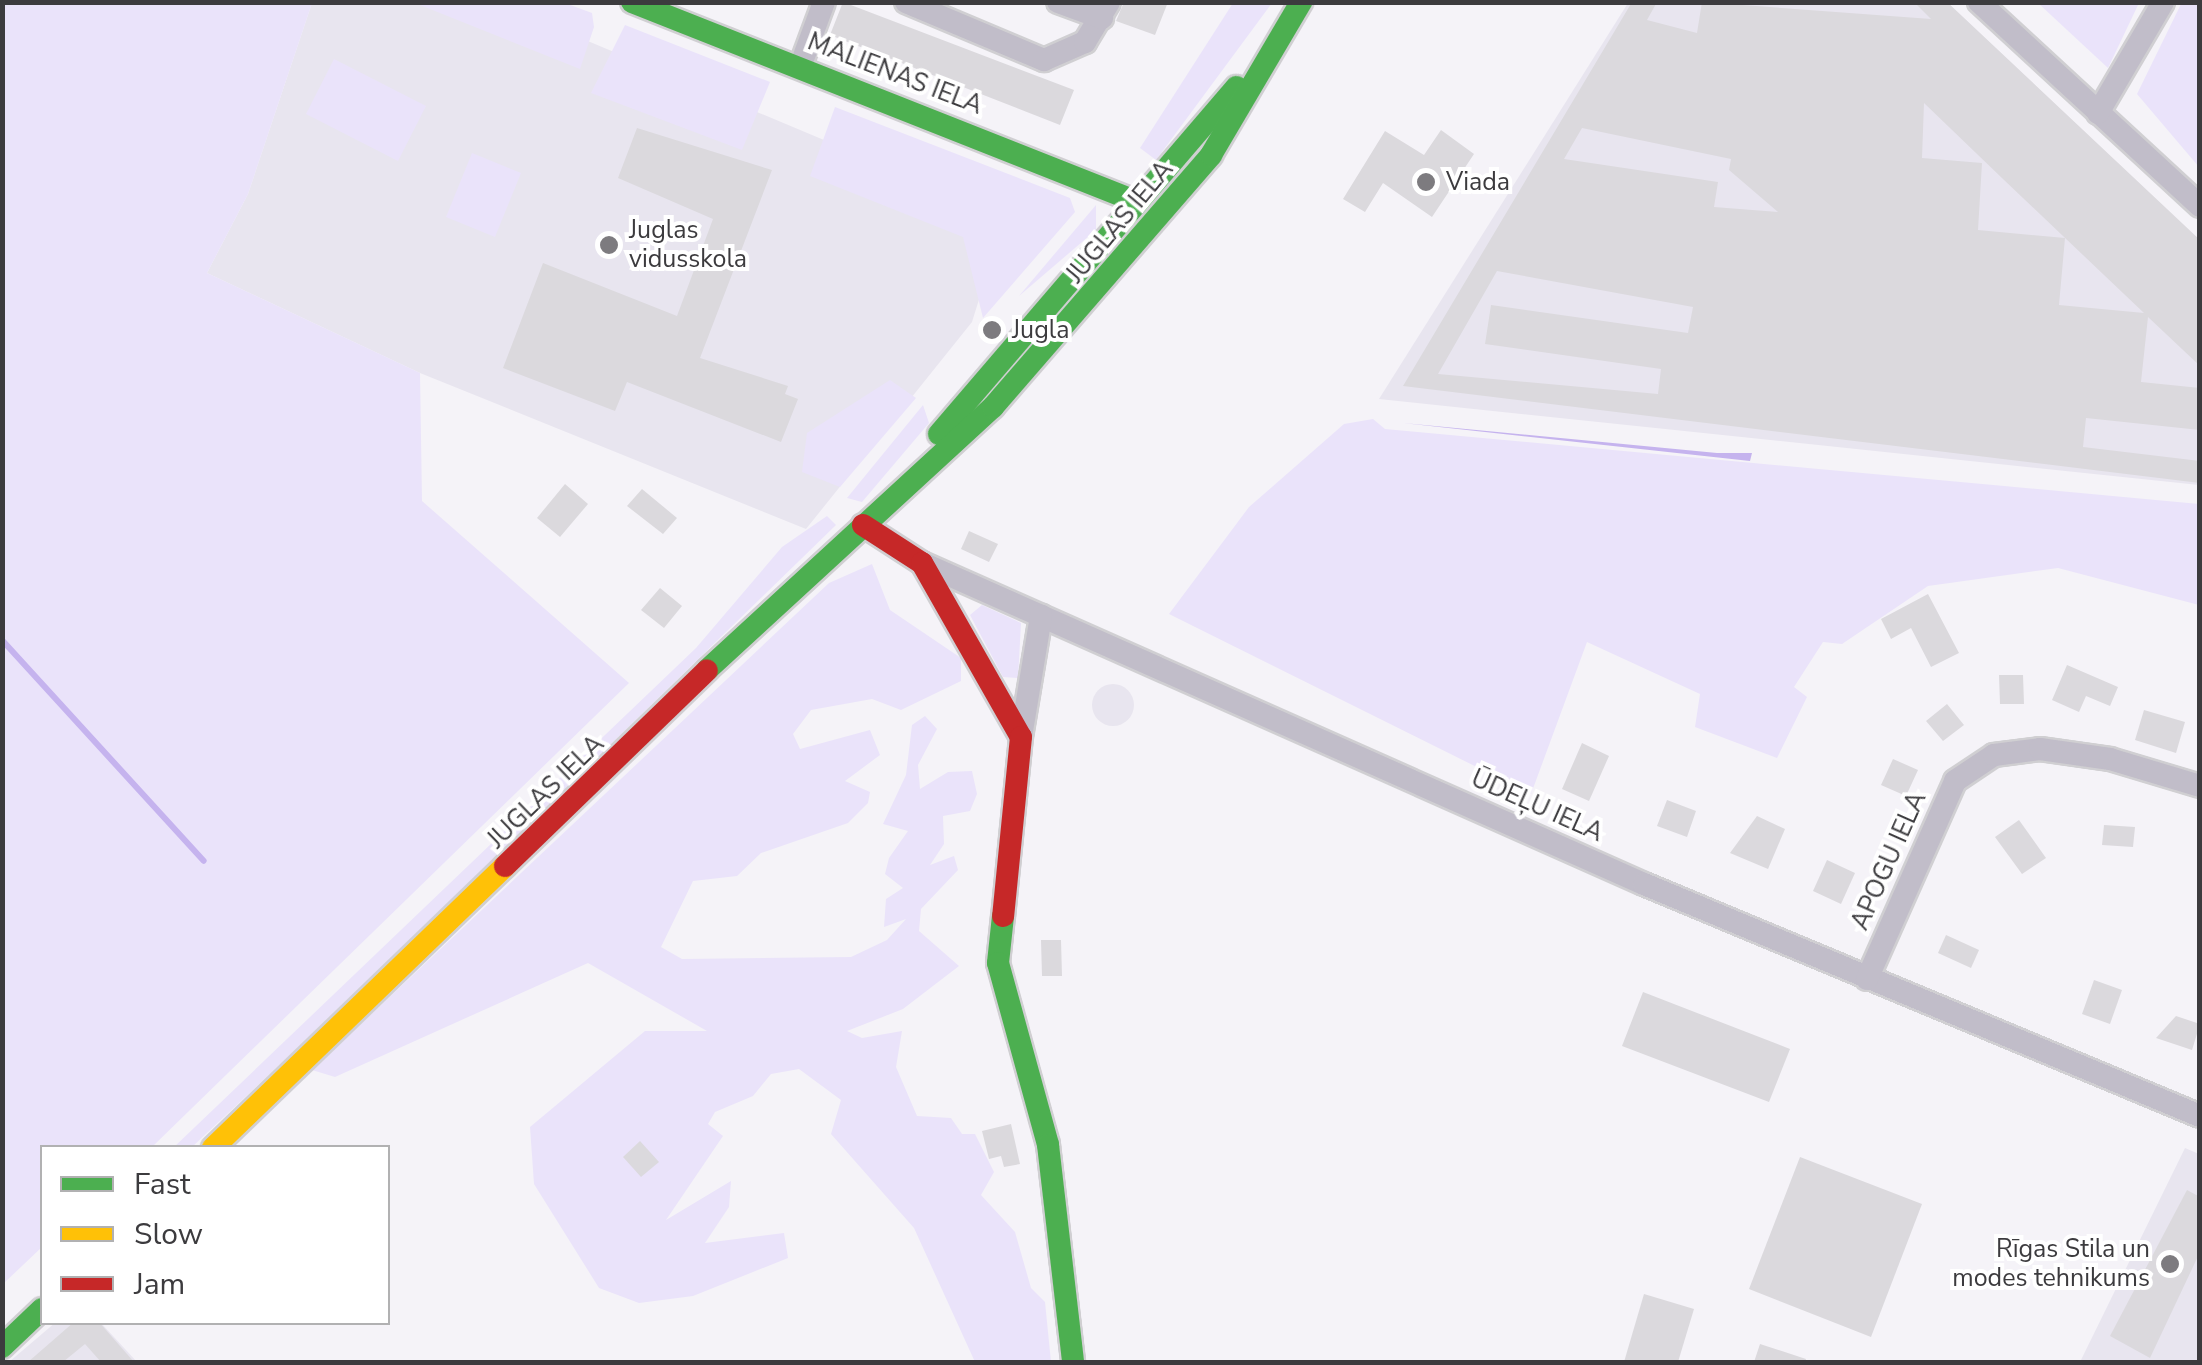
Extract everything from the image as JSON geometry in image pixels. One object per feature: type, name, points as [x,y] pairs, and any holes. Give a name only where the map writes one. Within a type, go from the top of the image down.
[{"type":"main road","name":"MALIENAS IELA","points":[[632,2],[1136,200],[1160,220]]},
{"type":"main road","name":"JUGLAS IELA","points":[[216,1145],[863,525],[913,472],[1136,200],[1257,70],[1301,2]]},
{"type":"main road","name":"JUGLAS IELA","points":[[913,472],[993,407],[1160,220],[1245,104],[1257,70]]},
{"type":"main road","name":"ŪDEĻU IELA","points":[[863,525],[922,563]]},
{"type":"main road","points":[[922,563],[1022,736],[998,963],[1048,1145],[1073,1362]]},
{"type":"main road","points":[[2,1347],[40,1311]]},
{"type":"street","points":[[800,67],[824,2]]},
{"type":"street","points":[[906,2],[1061,60],[1106,10]]},
{"type":"street","points":[[959,23],[974,2]]},
{"type":"street","points":[[1058,2],[1106,10]]},
{"type":"street","points":[[1978,2],[2200,206]]},
{"type":"street","points":[[2098,113],[2163,2]]},
{"type":"street","name":"ŪDEĻU IELA","points":[[922,563],[1867,979],[2200,1116]]},
{"type":"street","points":[[1022,736],[1041,616]]},
{"type":"street","name":"APOGU IELA","points":[[1867,979],[1946,796],[1994,754],[2040,748],[2110,759],[2200,786]]},
{"type":"shaded area","points":[[3,2],[312,3],[248,194],[207,273],[420,373],[422,501],[629,683],[154,1145],[40,1145],[40,1249],[3,1284]]},
{"type":"shaded area","points":[[2038,2],[2139,3],[2108,68]]},
{"type":"shaded area","points":[[2182,2],[2199,3],[2199,167],[2137,94]]},
{"type":"shaded area","name":"Juglas vidusskola","points":[[312,3],[497,3],[1005,216],[972,322],[806,529],[420,373],[207,273],[248,194]]},
{"type":"shaded area","points":[[415,3],[565,3],[592,13],[594,27],[580,69]]},
{"type":"shaded area","points":[[1233,3],[1272,3],[1156,160],[1140,148]]},
{"type":"shaded area","points":[[1628,3],[1948,3],[2199,240],[2199,485],[1379,399]]},
{"type":"shaded area","points":[[625,25],[770,82],[742,150],[591,93]]},
{"type":"shaded area","points":[[334,59],[426,106],[398,161],[306,114]]},
{"type":"shaded area","points":[[835,107],[1070,198],[1075,212],[983,318],[963,237],[810,176]]},
{"type":"shaded area","points":[[472,153],[521,173],[495,237],[446,217]]},
{"type":"shaded area","points":[[1096,205],[1096,230],[1019,296]]},
{"type":"shaded area","points":[[890,380],[916,398],[840,487],[802,472],[807,433]]},
{"type":"shaded area","points":[[923,405],[929,423],[862,502],[847,498]]},
{"type":"shaded area","points":[[1373,419],[1385,429],[2199,504],[2199,605],[2058,568],[1928,586],[1842,644],[1823,642],[1794,687],[1807,697],[1777,758],[1695,727],[1700,694],[1587,642],[1531,794],[1169,614],[1249,507],[1344,424]]},
{"type":"shaded area","points":[[1403,423],[1717,453],[1752,453],[1750,461]]},
{"type":"shaded area","points":[[827,516],[836,525],[337,1011],[194,1145],[176,1145],[696,648],[782,547]]},
{"type":"shaded area","points":[[872,564],[890,610],[961,658],[961,681],[901,710],[872,699],[811,710],[793,734],[800,749],[870,730],[880,755],[845,781],[870,792],[868,803],[848,823],[761,853],[737,876],[693,881],[661,947],[682,959],[851,957],[887,940],[906,919],[884,927],[886,899],[903,888],[885,874],[889,858],[908,831],[883,824],[906,775],[912,725],[925,716],[937,729],[918,765],[920,789],[948,772],[972,771],[977,794],[970,811],[943,816],[944,844],[930,865],[954,856],[958,870],[921,909],[919,931],[959,966],[903,1009],[847,1031],[862,1038],[902,1031],[896,1067],[917,1116],[951,1118],[962,1134],[975,1134],[994,1172],[981,1195],[1015,1232],[1031,1288],[1045,1302],[1051,1362],[975,1362],[914,1228],[831,1134],[841,1100],[799,1069],[771,1074],[753,1096],[715,1112],[708,1124],[723,1136],[666,1220],[731,1181],[729,1207],[705,1243],[784,1233],[788,1258],[693,1296],[639,1303],[599,1288],[534,1184],[530,1127],[645,1031],[707,1031],[588,963],[335,1077],[312,1070],[829,583]]},
{"type":"shaded area","points":[[982,605],[1021,623],[1018,678],[1003,677],[970,615]]},
{"type":"shaded area","points":[[1113,684],[1128,690],[1134,705],[1128,720],[1113,726],[1098,720],[1092,705],[1098,690]]},
{"type":"shaded area","points":[[2185,1148],[2199,1154],[2199,1362],[2080,1362]]},
{"type":"shaded area","points":[[52,1325],[103,1325],[137,1362],[9,1362]]},
{"type":"building","points":[[843,2],[1074,90],[1060,125],[830,35]]},
{"type":"building","points":[[1124,2],[1168,2],[1155,35],[1116,21]]},
{"type":"building","points":[[1632,2],[1657,2],[1647,20],[1697,33],[1702,2],[1931,19],[1914,2],[1947,2],[2200,240],[2200,366],[2148,317],[2141,382],[2200,388],[2200,430],[2086,418],[2083,447],[2200,461],[2200,483],[1403,386]],"holes":[[[1924,103],[2144,313],[2059,305],[2065,238],[1978,230],[1982,163],[1922,158]],[[1582,128],[1731,159],[1729,170],[1778,212],[1714,207],[1718,182],[1564,159]],[[1497,271],[1693,307],[1688,333],[1491,305],[1485,344],[1661,369],[1658,394],[1438,374]]]},
{"type":"building","points":[[637,128],[772,170],[700,358],[788,386],[785,394],[798,399],[781,442],[627,382],[615,411],[503,368],[543,263],[677,316],[713,219],[618,178]]},
{"type":"building","points":[[1441,130],[1474,154],[1432,217],[1383,183],[1365,212],[1343,199],[1385,131],[1424,155]]},
{"type":"building","points":[[565,484],[588,504],[560,537],[537,518]]},
{"type":"building","points":[[642,489],[677,518],[663,534],[627,506]]},
{"type":"building","points":[[969,531],[998,544],[989,562],[961,549]]},
{"type":"building","points":[[660,588],[682,606],[664,628],[641,610]]},
{"type":"building","points":[[1928,594],[1959,653],[1931,667],[1911,628],[1891,639],[1881,619]]},
{"type":"building","points":[[2067,665],[2118,687],[2110,706],[2086,696],[2079,712],[2052,700]]},
{"type":"building","points":[[1999,675],[2023,675],[2024,704],[2000,704]]},
{"type":"building","points":[[1947,704],[1964,725],[1943,741],[1926,721]]},
{"type":"building","points":[[2144,710],[2185,722],[2176,753],[2135,740]]},
{"type":"building","points":[[1582,743],[1609,756],[1589,801],[1562,789]]},
{"type":"building","points":[[1893,759],[1918,770],[1906,796],[1881,785]]},
{"type":"building","points":[[1667,800],[1696,811],[1687,837],[1657,826]]},
{"type":"building","points":[[1757,816],[1785,829],[1768,869],[1730,853]]},
{"type":"building","points":[[2019,820],[2046,858],[2022,874],[1995,837]]},
{"type":"building","points":[[2104,825],[2135,827],[2133,847],[2102,845]]},
{"type":"building","points":[[1827,860],[1855,873],[1841,904],[1813,891]]},
{"type":"building","points":[[1946,935],[1979,950],[1971,968],[1938,953]]},
{"type":"building","points":[[1041,940],[1061,940],[1062,976],[1042,976]]},
{"type":"building","points":[[2094,980],[2122,990],[2110,1024],[2082,1014]]},
{"type":"building","points":[[1643,992],[1790,1049],[1769,1102],[1622,1046]]},
{"type":"building","points":[[2176,1016],[2200,1024],[2192,1050],[2156,1038]]},
{"type":"building","points":[[1011,1124],[1020,1164],[1004,1167],[1001,1156],[989,1159],[982,1131]]},
{"type":"building","points":[[640,1141],[659,1162],[641,1177],[623,1157]]},
{"type":"building","points":[[1800,1157],[1922,1204],[1871,1337],[1749,1289]]},
{"type":"building","name":"Rīgas Stila un modes tehnikums","points":[[2187,1190],[2200,1197],[2200,1252],[2150,1358],[2110,1336]]},
{"type":"building","points":[[1644,1294],[1694,1309],[1678,1362],[1624,1362]]},
{"type":"building","points":[[71,1325],[102,1325],[134,1362],[101,1362],[85,1344],[63,1362],[28,1362]]},
{"type":"building","points":[[1760,1344],[1806,1359],[1805,1362],[1754,1362]]},
{"type":"waterway","points":[[2,640],[204,861]]},
{"type":"traffic: fast","points":[[632,2],[1135,201]]},
{"type":"traffic: fast","points":[[707,670],[993,407],[1211,155],[1301,2]]},
{"type":"traffic: fast","points":[[939,434],[1236,87]]},
{"type":"traffic: fast","points":[[1003,916],[998,963],[1048,1145],[1073,1362]]},
{"type":"traffic: fast","points":[[2,1347],[40,1311]]},
{"type":"traffic: slow","points":[[216,1145],[505,866]]},
{"type":"traffic: jam","points":[[863,525],[922,563],[1021,737],[1003,916]]},
{"type":"traffic: jam","points":[[505,866],[707,670]]},
{"type":"place","name":"Viada","points":[[1426,182]]},
{"type":"place","name":"Juglas vidusskola","points":[[609,245]]},
{"type":"place","name":"Jugla","points":[[992,330]]},
{"type":"place","name":"Rīgas Stila un modes tehnikums","points":[[2170,1264]]}]
